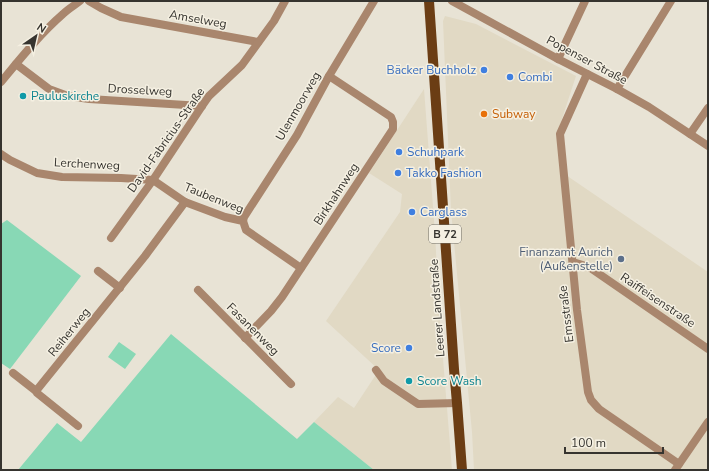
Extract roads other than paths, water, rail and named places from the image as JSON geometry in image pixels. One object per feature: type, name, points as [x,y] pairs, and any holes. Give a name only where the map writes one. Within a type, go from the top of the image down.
[{"type":"main road","name":"Leerer Landstraße","points":[[429,1],[462,470]]},
{"type":"street","points":[[1,82],[63,13],[80,1]]},
{"type":"street","name":"Amselweg","points":[[89,1],[100,8],[121,17],[258,42]]},
{"type":"street","name":"David-Fabricius-Straße","points":[[111,238],[153,180],[209,96],[242,65],[274,21],[284,1]]},
{"type":"street","name":"Ulenmoorweg","points":[[242,221],[296,136],[329,76],[374,1]]},
{"type":"street","name":"Popenser Straße","points":[[452,1],[558,59],[617,88],[708,146]]},
{"type":"street","points":[[558,59],[585,1]]},
{"type":"street","points":[[617,88],[671,1]]},
{"type":"street","name":"Drosselweg","points":[[16,64],[49,89],[68,96],[89,99],[202,106]]},
{"type":"street","name":"Emsstraße","points":[[587,74],[560,134],[588,392],[594,405],[602,412],[677,467]]},
{"type":"street","name":"Birkhahnweg","points":[[245,338],[272,311],[282,297],[393,129],[391,117],[329,76]]},
{"type":"street","points":[[690,134],[708,108]]},
{"type":"street","name":"Lerchenweg","points":[[1,154],[37,173],[62,177],[153,180]]},
{"type":"street","name":"Taubenweg","points":[[153,180],[185,202],[225,217],[242,221],[246,230],[301,268]]},
{"type":"street","name":"Reiherweg","points":[[36,391],[120,288],[185,202]]},
{"type":"street","name":"Raiffeisenstraße","points":[[573,262],[589,267],[708,349]]},
{"type":"street","points":[[98,271],[120,288]]},
{"type":"street","name":"Fasanenweg","points":[[198,290],[291,384]]},
{"type":"street","points":[[376,370],[384,381],[418,404],[457,403]]},
{"type":"street","points":[[13,373],[78,426]]},
{"type":"street","points":[[677,467],[708,422]]},
{"type":"place","name":"Bäcker Buchholz","points":[[484,70]]},
{"type":"place","name":"Combi","points":[[510,77]]},
{"type":"place","name":"Pauluskirche","points":[[23,96]]},
{"type":"place","name":"Subway","points":[[484,114]]},
{"type":"place","name":"Schuhpark","points":[[399,152]]},
{"type":"place","name":"Takko Fashion","points":[[398,173]]},
{"type":"place","name":"Carglass","points":[[412,212]]},
{"type":"place","name":"Finanzamt Aurich (Außenstelle)","points":[[621,259]]},
{"type":"place","name":"Score","points":[[409,348]]},
{"type":"place","name":"Score Wash","points":[[409,381]]}]
